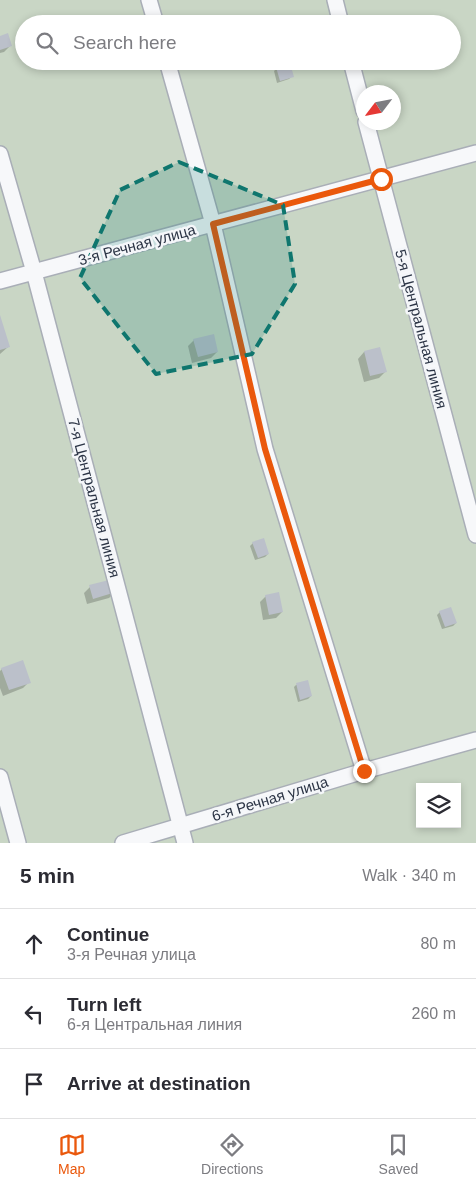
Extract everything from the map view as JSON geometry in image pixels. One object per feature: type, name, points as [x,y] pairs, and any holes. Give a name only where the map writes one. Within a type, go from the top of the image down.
[{"type":"street","points":[[150,0],[154,15]]},
{"type":"street","points":[[335,0],[339,15]]},
{"type":"street","points":[[170,70],[213,224],[265,449],[364,771]]},
{"type":"street","points":[[353,70],[357,85]]},
{"type":"street","name":"5-я Центральная линия","points":[[368,130],[476,535]]},
{"type":"street","name":"3-я Речная улица","points":[[0,281],[476,153]]},
{"type":"street","name":"7-я Центральная линия","points":[[0,154],[34,272],[185,843]]},
{"type":"street","name":"6-я Речная улица","points":[[123,843],[364,771],[476,740]]},
{"type":"street","points":[[0,777],[18,843]]},
{"type":"highlighted area","points":[[179,162],[283,205],[295,284],[252,354],[156,374],[80,278],[120,190]]},
{"type":"green space","points":[[0,0],[476,0],[476,843],[0,843]]},
{"type":"building","points":[[8,33],[12,46],[0,50],[0,36]]},
{"type":"building","points":[[277,70],[292,70],[294,77],[280,81]]},
{"type":"building","points":[[0,315],[10,347],[0,350]]},
{"type":"building","points":[[214,334],[218,352],[198,357],[193,339]]},
{"type":"building","points":[[380,347],[387,372],[370,376],[364,351]]},
{"type":"building","points":[[264,538],[269,554],[258,558],[252,542]]},
{"type":"building","points":[[113,579],[116,592],[93,599],[89,585]]},
{"type":"building","points":[[279,592],[283,612],[269,615],[265,595]]},
{"type":"building","points":[[451,607],[457,623],[445,627],[439,611]]},
{"type":"building","points":[[23,660],[31,683],[9,690],[1,668]]},
{"type":"building","points":[[308,680],[312,696],[300,700],[296,683]]},
{"type":"route","points":[[364,771],[265,449],[213,224],[381,179]]}]
